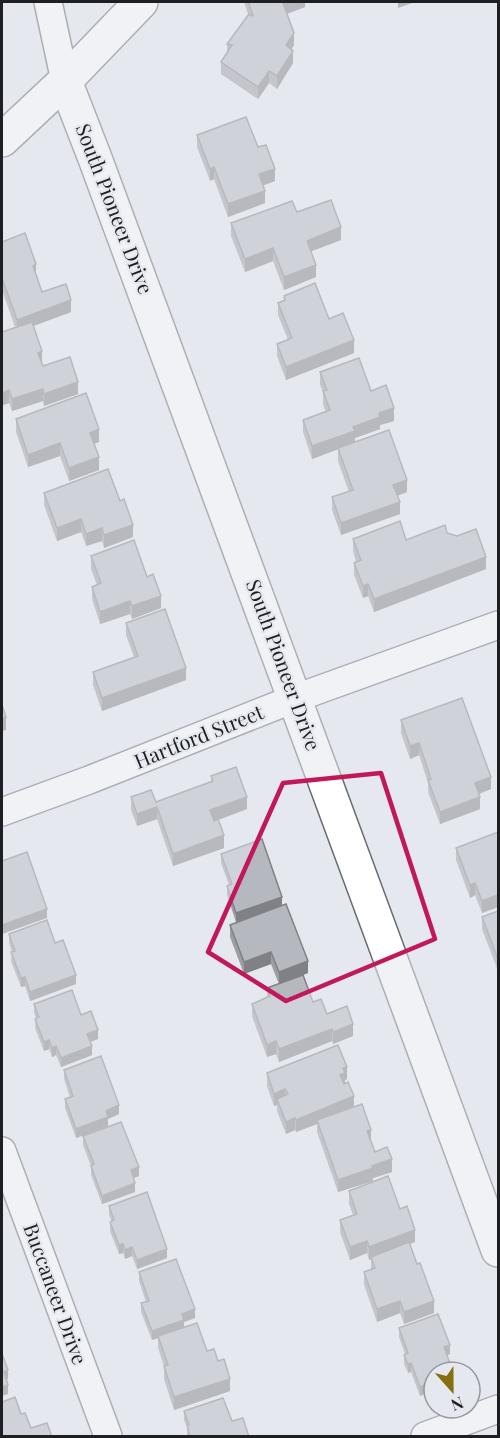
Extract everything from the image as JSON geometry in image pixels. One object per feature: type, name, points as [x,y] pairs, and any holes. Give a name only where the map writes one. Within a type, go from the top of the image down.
[{"type":"street","points":[[48,2],[65,81]]},
{"type":"street","points":[[2,140],[65,81],[141,2]]},
{"type":"street","name":"South Pioneer Drive","points":[[65,81],[296,698],[498,1250]]},
{"type":"street","name":"Hartford Street","points":[[2,812],[296,698],[498,625]]},
{"type":"street","name":"Buccaneer Drive","points":[[2,1151],[108,1437]]},
{"type":"street","points":[[425,1437],[498,1409]]},
{"type":"highlighted area","points":[[381,773],[435,939],[286,1001],[208,952],[283,783]]},
{"type":"building","points":[[248,2],[287,2],[283,3],[294,33],[286,45],[293,51],[277,76],[269,71],[258,87],[221,62],[232,45],[227,44],[249,14],[253,15]]},
{"type":"building","points":[[246,117],[258,147],[266,145],[275,169],[259,174],[265,191],[228,204],[214,167],[210,169],[197,135]]},
{"type":"building","points":[[331,200],[341,227],[307,241],[316,265],[284,277],[273,248],[245,259],[231,223],[292,201],[297,212]]},
{"type":"building","points":[[25,233],[36,264],[33,266],[42,292],[66,284],[71,300],[17,320],[2,278],[2,242]]},
{"type":"building","points":[[315,283],[329,319],[343,313],[354,340],[286,367],[277,344],[292,338],[278,303],[285,300],[284,296]]},
{"type":"building","points":[[32,322],[42,351],[38,353],[43,366],[70,357],[78,382],[44,394],[43,389],[12,399],[9,390],[3,393],[2,389],[2,332]]},
{"type":"building","points":[[359,358],[371,391],[386,385],[394,408],[379,413],[380,417],[353,427],[355,431],[312,446],[303,420],[330,410],[323,391],[327,390],[320,372]]},
{"type":"building","points":[[86,393],[99,429],[90,433],[99,457],[69,468],[60,443],[28,455],[16,419]]},
{"type":"building","points":[[389,430],[407,480],[393,485],[400,502],[341,523],[332,497],[353,490],[338,448]]},
{"type":"building","points":[[108,469],[120,501],[124,499],[133,525],[104,535],[102,528],[86,534],[81,519],[57,528],[44,493]]},
{"type":"building","points":[[400,521],[406,540],[445,525],[447,533],[457,536],[476,529],[486,557],[374,599],[368,584],[363,586],[354,563],[361,560],[353,539]]},
{"type":"building","points":[[134,540],[147,577],[153,574],[161,596],[132,606],[130,601],[100,612],[92,587],[101,583],[91,556]]},
{"type":"building","points":[[165,609],[186,668],[102,698],[93,672],[138,656],[126,623]]},
{"type":"building","points":[[462,698],[491,777],[475,783],[480,797],[440,812],[428,780],[431,779],[419,743],[410,746],[401,720]]},
{"type":"building","points":[[2,705],[6,717],[2,719]]},
{"type":"building","points":[[236,767],[247,797],[210,810],[214,821],[218,819],[224,835],[173,854],[157,807],[137,814],[131,797],[151,790],[156,802],[213,781],[211,776]]},
{"type":"building","points":[[498,832],[498,895],[482,901],[475,883],[470,885],[456,848]]},
{"type":"building","points":[[262,839],[282,897],[236,913],[227,886],[232,884],[221,854]]},
{"type":"building","points":[[27,852],[47,909],[2,925],[2,861]]},
{"type":"building","points":[[286,904],[308,961],[279,972],[271,952],[244,962],[230,925]]},
{"type":"building","points":[[498,911],[498,959],[482,917]]},
{"type":"building","points":[[47,920],[55,943],[63,940],[76,975],[30,992],[25,977],[21,978],[11,952],[15,951],[9,934]]},
{"type":"building","points":[[303,975],[313,1002],[321,999],[327,1014],[347,1006],[353,1024],[333,1032],[332,1029],[279,1049],[276,1041],[267,1045],[252,1004],[270,996],[267,988]]},
{"type":"building","points":[[72,990],[81,1015],[91,1011],[98,1030],[87,1034],[92,1046],[61,1058],[56,1046],[52,1048],[49,1040],[44,1042],[35,1019],[39,1017],[34,1004]]},
{"type":"building","points":[[338,1045],[347,1067],[343,1068],[345,1073],[340,1075],[344,1084],[348,1082],[354,1096],[286,1122],[277,1099],[288,1094],[285,1089],[274,1094],[267,1073]]},
{"type":"building","points":[[101,1056],[119,1105],[106,1111],[108,1117],[76,1129],[65,1099],[73,1096],[64,1070]]},
{"type":"building","points":[[362,1104],[371,1130],[367,1131],[375,1152],[387,1147],[392,1159],[338,1180],[317,1120]]},
{"type":"building","points":[[121,1122],[139,1167],[131,1170],[135,1183],[102,1196],[91,1166],[94,1164],[83,1136]]},
{"type":"building","points":[[388,1176],[400,1209],[407,1206],[415,1230],[369,1247],[367,1241],[350,1247],[340,1220],[357,1214],[349,1191]]},
{"type":"building","points":[[147,1192],[167,1249],[137,1260],[132,1247],[125,1250],[123,1244],[119,1245],[110,1222],[114,1220],[109,1206]]},
{"type":"building","points":[[409,1242],[417,1264],[420,1263],[434,1301],[404,1312],[400,1301],[377,1309],[364,1272],[375,1268],[371,1257]]},
{"type":"building","points":[[176,1259],[195,1309],[182,1314],[184,1320],[152,1331],[141,1303],[149,1301],[139,1272]]},
{"type":"building","points":[[438,1314],[450,1345],[444,1347],[449,1360],[422,1360],[422,1386],[420,1387],[411,1363],[408,1364],[404,1355],[408,1353],[399,1328]]},
{"type":"building","points":[[197,1323],[207,1351],[214,1349],[218,1361],[224,1359],[230,1379],[174,1397],[164,1366],[168,1365],[158,1336]]},
{"type":"building","points":[[2,1354],[8,1370],[4,1372],[8,1385],[2,1387]]},
{"type":"building","points":[[15,1397],[21,1414],[25,1413],[31,1428],[47,1423],[52,1437],[2,1437],[2,1402]]},
{"type":"building","points":[[223,1398],[232,1421],[243,1418],[249,1437],[190,1437],[184,1411]]}]
